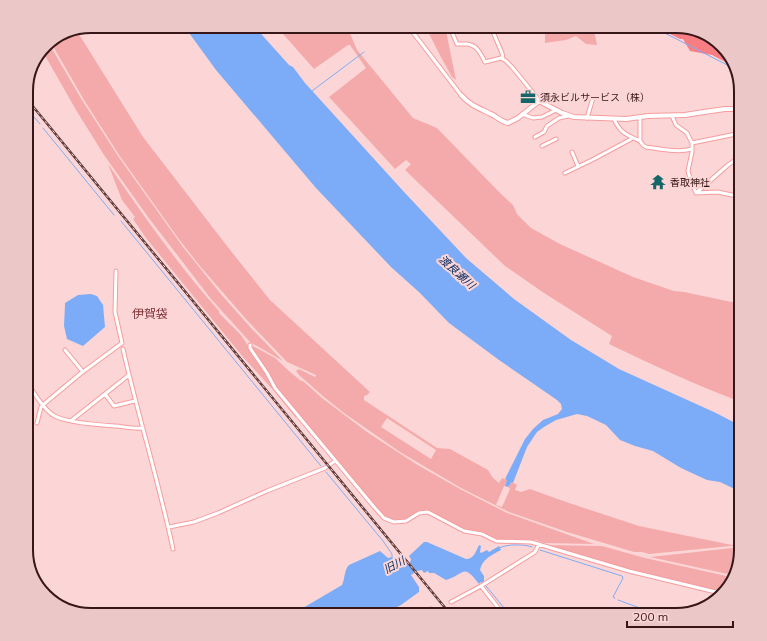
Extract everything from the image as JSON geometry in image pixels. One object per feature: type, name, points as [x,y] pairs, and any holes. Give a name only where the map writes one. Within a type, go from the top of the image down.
[{"type":"street","points":[[413,33],[461,95],[477,108],[507,123],[510,123],[538,102]]},
{"type":"street","points":[[452,33],[457,44],[472,45],[480,52],[485,62],[503,59]]},
{"type":"street","points":[[493,33],[503,59],[512,67],[538,99],[538,102]]},
{"type":"street","points":[[587,118],[592,98]]},
{"type":"street","points":[[538,102],[568,116],[587,118],[626,119],[648,116],[685,115],[734,109]]},
{"type":"street","points":[[522,114],[534,118],[556,110]]},
{"type":"street","points":[[535,137],[544,132],[547,126],[559,118],[568,116]]},
{"type":"street","points":[[672,116],[676,125],[687,133],[692,143],[688,171],[696,193]]},
{"type":"street","points":[[640,118],[640,141]]},
{"type":"street","points":[[614,119],[622,132],[640,141],[646,147],[666,150],[692,149]]},
{"type":"street","points":[[692,143],[734,134]]},
{"type":"street","points":[[565,173],[633,138]]},
{"type":"street","points":[[542,146],[556,139]]},
{"type":"street","points":[[572,152],[578,166]]},
{"type":"street","points":[[696,193],[734,160]]},
{"type":"street","points":[[696,193],[718,192],[734,195]]},
{"type":"street","points":[[37,423],[43,405],[83,372],[122,343],[115,312],[116,271]]},
{"type":"street","points":[[250,345],[250,348],[275,388],[374,508],[387,520],[402,522],[419,513],[428,512],[464,531],[482,534],[496,541],[531,542],[629,571],[716,592]]},
{"type":"street","points":[[123,349],[135,401],[174,549]]},
{"type":"street","points":[[65,350],[83,372]]},
{"type":"street","points":[[72,421],[129,375]]},
{"type":"street","points":[[33,391],[52,415],[60,418],[105,425],[143,428]]},
{"type":"street","points":[[105,394],[114,406],[135,401]]},
{"type":"street","points":[[169,527],[194,522],[218,513],[267,491],[325,468],[335,460]]},
{"type":"street","points":[[451,602],[481,586],[532,554],[535,552],[539,544]]},
{"type":"street","points":[[481,586],[498,608]]},
{"type":"shaded area","points":[[282,33],[350,33],[357,50],[413,118],[437,128],[513,205],[517,214],[531,228],[560,244],[633,277],[674,291],[734,303],[734,399],[641,360],[609,344],[612,336],[544,293],[505,266],[405,170],[411,164],[406,160],[395,169],[329,97],[366,68],[350,45],[314,69]]},
{"type":"shaded area","points":[[429,33],[446,33],[456,80],[452,77]]},
{"type":"shaded area","points":[[545,33],[594,33],[597,45],[586,44],[576,36],[566,40],[545,43]]},
{"type":"shaded area","points":[[668,33],[688,34],[699,37],[714,47],[722,55],[727,63],[712,55],[690,51],[683,39]]},
{"type":"shaded area","points":[[79,34],[143,137],[270,300],[370,392],[364,396],[364,400],[437,448],[450,449],[488,470],[493,478],[499,483],[502,478],[507,480],[496,505],[502,507],[510,489],[508,487],[512,482],[517,485],[515,490],[521,492],[530,489],[639,526],[734,546],[649,554],[634,552],[567,532],[509,512],[461,488],[400,452],[344,413],[324,397],[296,371],[299,369],[315,377],[316,375],[287,362],[245,318],[199,265],[178,238],[119,155],[84,100],[54,47],[68,37]],"holes":[[[387,418],[436,450],[431,459],[381,427]]]},
{"type":"shaded area","points":[[52,49],[82,100],[118,156],[183,247],[220,293],[283,361],[250,342],[211,299],[148,217],[104,155],[45,56]]},
{"type":"shaded area","points":[[108,164],[175,258],[219,311],[219,313],[241,335],[296,415],[296,418],[243,357],[146,238],[133,219],[135,217],[122,200]]},
{"type":"shaded area","points":[[251,346],[275,358],[322,398],[367,432],[416,464],[507,513],[594,544],[544,543],[536,540],[497,539],[484,533],[462,528],[429,511],[418,511],[410,517],[404,519],[396,520],[387,518],[379,511],[278,390]]},
{"type":"shaded area","points":[[544,545],[602,546],[645,558],[728,576],[717,591]]},
{"type":"shaded area","points":[[734,548],[733,562],[729,574],[650,557]]},
{"type":"water","name":"渡良瀬川","points":[[189,33],[260,33],[289,65],[293,67],[305,83],[466,258],[514,299],[571,340],[619,369],[734,422],[734,489],[720,482],[707,480],[681,468],[653,451],[620,440],[606,425],[587,416],[577,414],[556,420],[537,432],[527,447],[513,483],[512,482],[508,487],[505,486],[507,480],[505,479],[525,439],[543,420],[558,414],[562,409],[561,404],[449,323],[420,293],[391,267],[316,188],[216,70]]},
{"type":"water","points":[[91,294],[97,296],[103,305],[105,327],[83,346],[67,339],[64,326],[65,303],[78,295]]},
{"type":"water","name":"旧川","points":[[424,542],[466,559],[473,556],[479,545],[481,546],[481,553],[487,550],[489,552],[499,546],[501,550],[488,558],[481,566],[480,570],[484,576],[484,581],[479,584],[469,573],[466,572],[446,580],[434,573],[429,573],[428,571],[424,573],[422,570],[411,575],[419,587],[419,592],[395,608],[303,608],[342,585],[346,569],[349,565],[380,551],[388,558],[392,557],[400,566],[410,563],[411,559],[409,556]]},
{"type":"waterway","points":[[665,33],[728,65]]},
{"type":"waterway","points":[[312,91],[364,52]]},
{"type":"waterway","points":[[33,116],[40,124]]},
{"type":"waterway","points":[[43,128],[114,215]]},
{"type":"waterway","points":[[121,221],[321,466]]},
{"type":"waterway","name":"旧川","points":[[326,472],[383,541],[392,554],[392,558]]},
{"type":"waterway","points":[[499,548],[516,545],[532,547]]},
{"type":"waterway","points":[[540,550],[622,576],[623,578],[613,597],[615,598]]},
{"type":"waterway","points":[[486,586],[504,608]]},
{"type":"waterway","points":[[618,600],[640,608]]},
{"type":"railway","points":[[33,107],[445,608]]},
{"type":"place","name":"須永ビルサービス（株）","points":[[528,97]]},
{"type":"place","name":"香取神社","points":[[658,182]]},
{"type":"district","name":"伊賀袋","points":[[150,314]]}]
